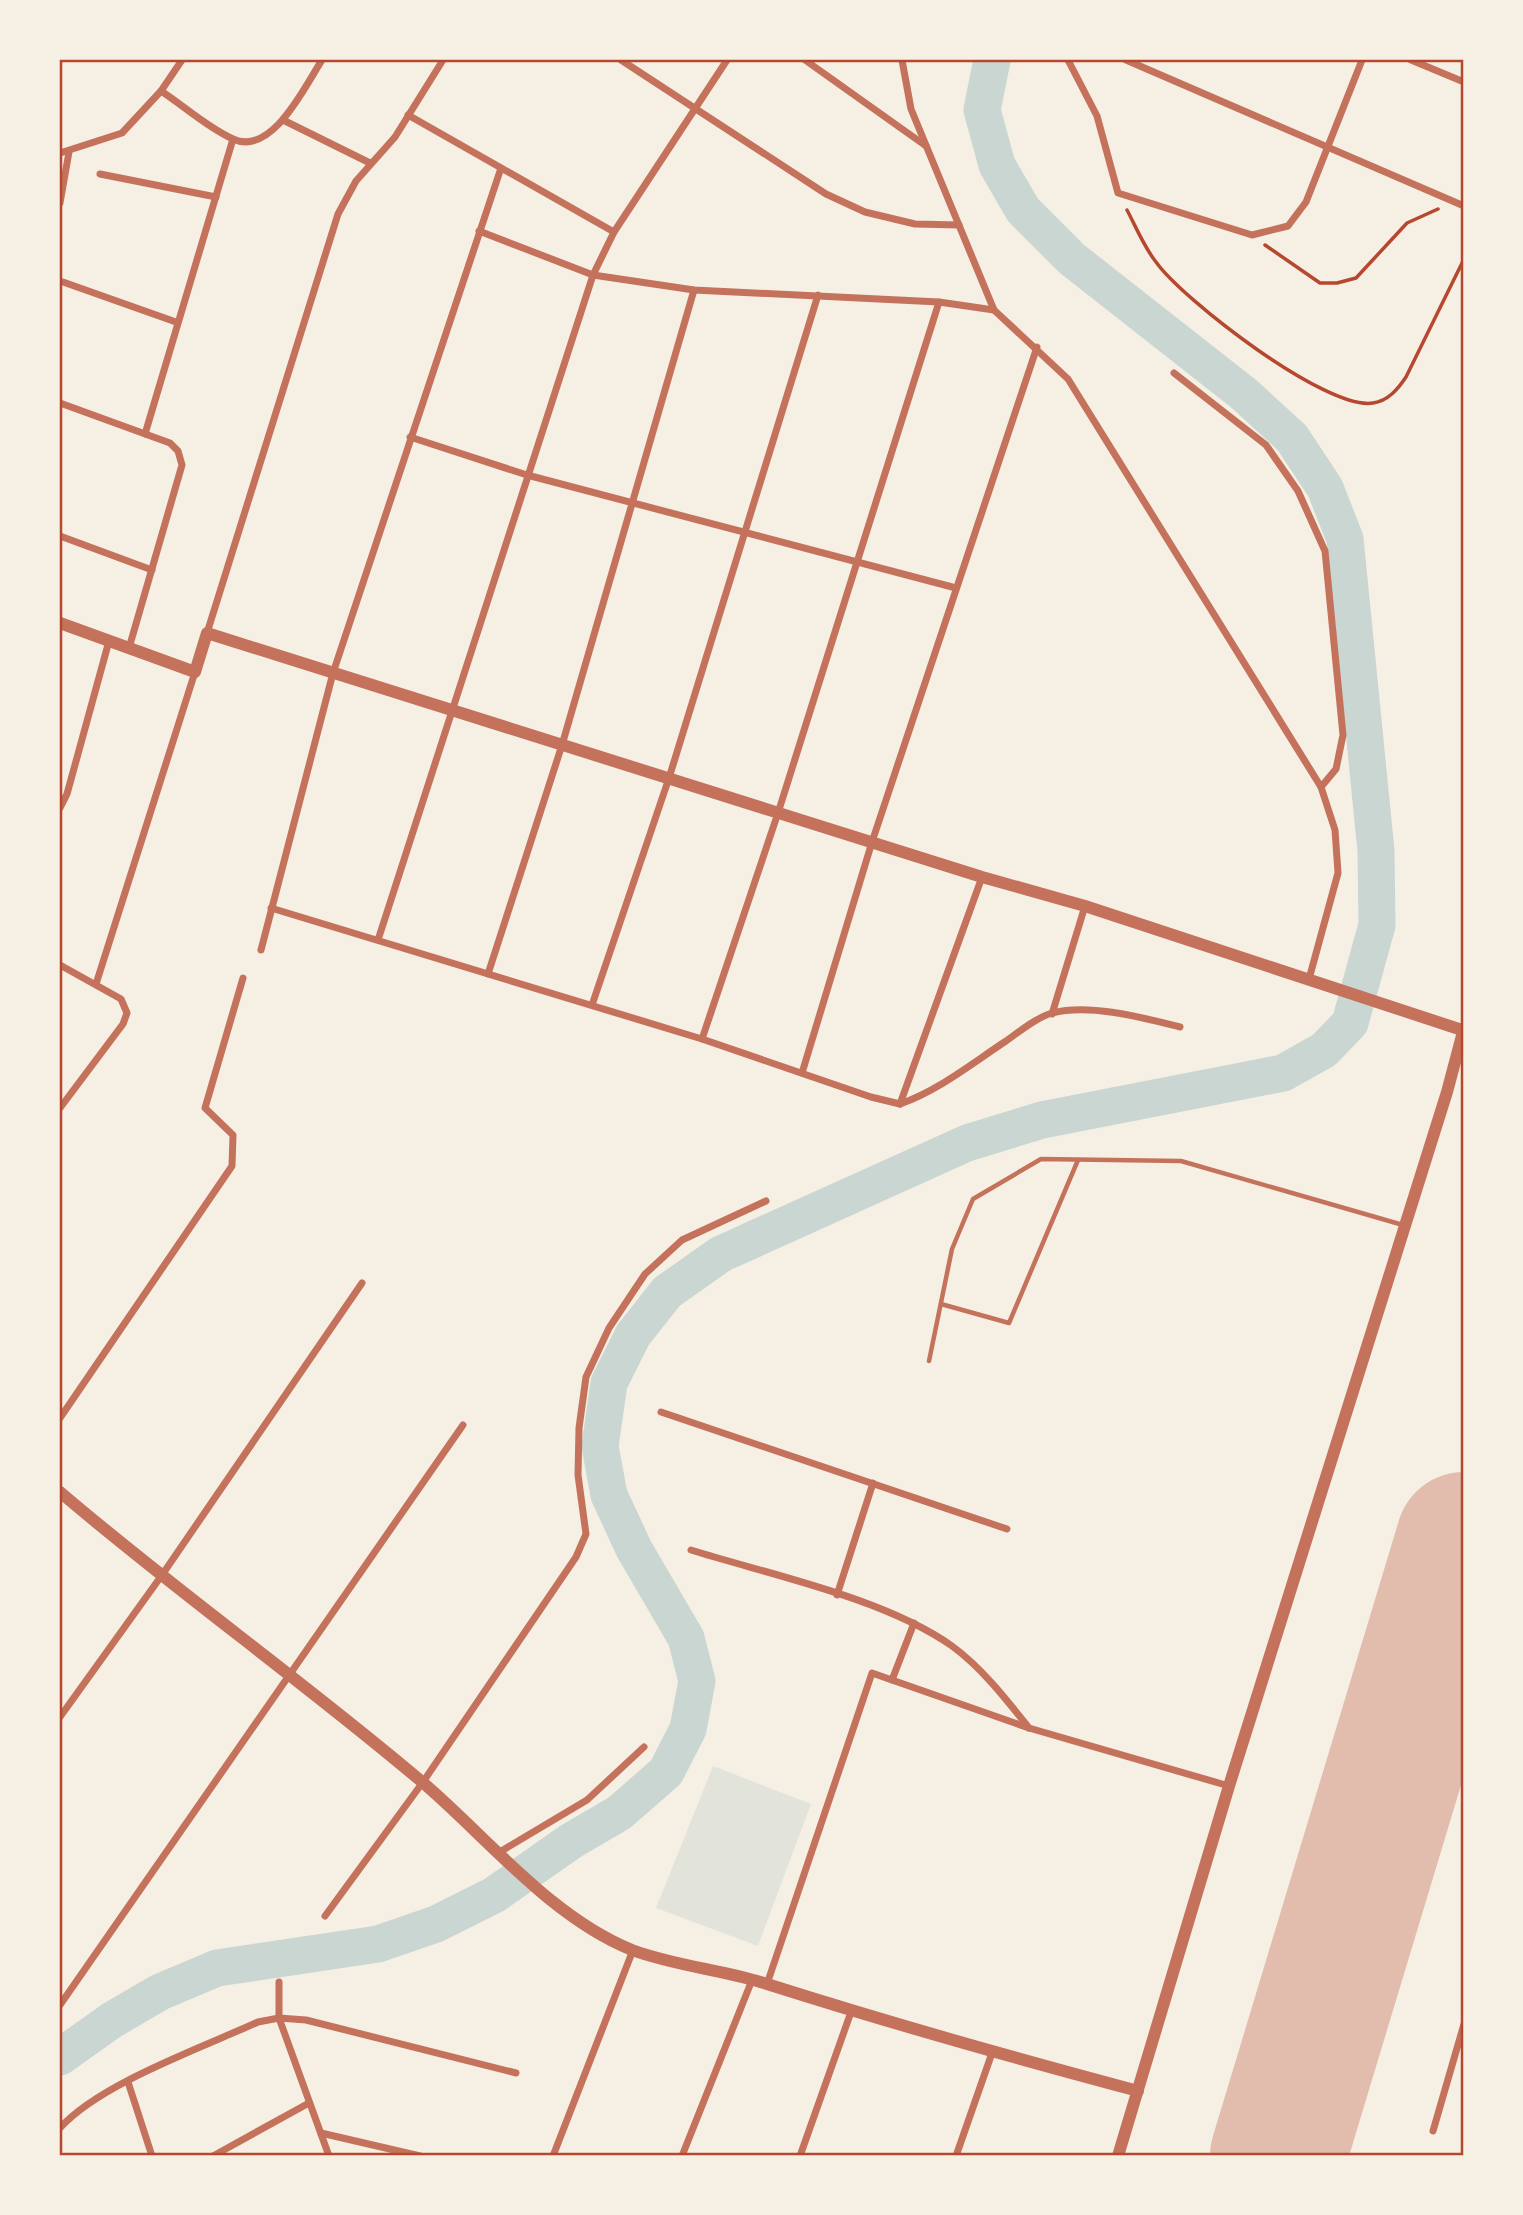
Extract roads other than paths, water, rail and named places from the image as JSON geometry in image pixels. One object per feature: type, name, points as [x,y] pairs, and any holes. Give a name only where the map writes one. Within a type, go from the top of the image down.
[{"type":"street","points":[[60,153],[122,133],[161,91],[182,60]]},
{"type":"street","points":[[161,91],[233,139],[247,142],[266,136],[283,120],[321,60]]},
{"type":"street","points":[[96,984],[338,214],[370,163],[395,137],[443,60]]},
{"type":"street","points":[[621,60],[826,194],[865,212],[915,224],[959,225]]},
{"type":"street","points":[[378,940],[593,275],[614,232],[727,60]]},
{"type":"street","points":[[805,60],[927,146]]},
{"type":"street","points":[[902,60],[911,109],[994,310],[1068,379],[1321,787],[1335,830],[1338,873],[1309,979]]},
{"type":"street","points":[[1068,60],[1097,116],[1118,193],[1252,235],[1289,226],[1306,202],[1325,145],[1362,60]]},
{"type":"street","points":[[1126,60],[1460,205]]},
{"type":"street","points":[[1411,60],[1464,82]]},
{"type":"street","points":[[408,115],[614,232]]},
{"type":"street","points":[[283,120],[370,163]]},
{"type":"street","points":[[145,434],[176,321],[233,139]]},
{"type":"street","points":[[60,203],[69,152]]},
{"type":"street","points":[[261,950],[333,673],[501,168]]},
{"type":"street","points":[[100,174],[216,197]]},
{"type":"street","points":[[479,231],[593,275],[694,290],[939,302],[994,310]]},
{"type":"street","points":[[63,282],[176,321]]},
{"type":"street","points":[[488,974],[562,745],[694,290]]},
{"type":"street","points":[[592,1005],[669,778],[818,295]]},
{"type":"street","points":[[702,1039],[778,813],[939,302]]},
{"type":"street","points":[[802,1073],[872,842],[1037,348]]},
{"type":"street","points":[[1174,373],[1266,445],[1298,491],[1325,551],[1343,735],[1336,769],[1321,787]]},
{"type":"street","points":[[60,403],[170,443],[178,451],[182,465],[129,648]]},
{"type":"street","points":[[410,436],[527,475],[956,588]]},
{"type":"street","points":[[60,536],[152,570]]},
{"type":"street","points":[[60,623],[195,672]]},
{"type":"street","points":[[207,633],[982,877],[1085,906],[1309,979],[1322,986],[1463,1029],[1447,1092],[1229,1786],[1118,2155]]},
{"type":"street","points":[[60,808],[71,782],[109,641]]},
{"type":"street","points":[[900,1104],[982,877]]},
{"type":"street","points":[[1052,1014],[1085,906]]},
{"type":"street","points":[[271,908],[702,1039],[871,1097],[900,1104],[927,1094],[1031,1024],[1052,1014],[1076,1011],[1127,1015],[1181,1027]]},
{"type":"street","points":[[60,965],[121,999],[127,1013],[123,1024],[60,1108]]},
{"type":"street","points":[[60,1418],[232,1166],[233,1135],[205,1108],[243,978]]},
{"type":"street","points":[[326,1916],[423,1782],[576,1557],[586,1534],[578,1475],[579,1429],[586,1377],[609,1328],[645,1274],[682,1240],[766,1202]]},
{"type":"street","points":[[60,1717],[162,1575],[362,1283]]},
{"type":"street","points":[[661,1412],[1007,1529]]},
{"type":"street","points":[[60,2005],[463,1425]]},
{"type":"street","points":[[837,1595],[873,1483]]},
{"type":"street","points":[[60,1492],[423,1782],[496,1854],[545,1894],[597,1930],[633,1950],[767,1984],[851,2012],[992,2053],[1138,2091]]},
{"type":"street","points":[[691,1550],[837,1595],[914,1623],[953,1646],[983,1673],[1029,1728]]},
{"type":"street","points":[[892,1680],[914,1623]]},
{"type":"street","points":[[767,1984],[872,1673],[1029,1728],[1229,1786]]},
{"type":"street","points":[[496,1854],[587,1800],[644,1747]]},
{"type":"street","points":[[553,2155],[633,1950]]},
{"type":"street","points":[[682,2155],[752,1980]]},
{"type":"street","points":[[279,1982],[279,2018],[329,2155]]},
{"type":"street","points":[[800,2155],[851,2012]]},
{"type":"street","points":[[60,2128],[82,2105],[258,2022],[279,2018],[306,2020],[516,2073]]},
{"type":"street","points":[[1433,2130],[1464,2024]]},
{"type":"street","points":[[956,2155],[992,2053]]},
{"type":"street","points":[[128,2082],[152,2155]]},
{"type":"street","points":[[213,2155],[309,2103]]},
{"type":"street","points":[[321,2133],[420,2155]]},
{"type":"lane","points":[[929,1361],[952,1249],[972,1199],[1041,1159],[1181,1161],[1405,1226]]},
{"type":"lane","points":[[941,1304],[1009,1323],[1078,1160]]},
{"type":"waterway","points":[[60,2057],[112,2020],[160,1992],[217,1968],[378,1944],[436,1924],[494,1895],[571,1841],[619,1813],[666,1772],[688,1729],[697,1681],[686,1638],[634,1549],[609,1495],[600,1446],[609,1383],[633,1335],[667,1292],[721,1254],[967,1143],[1042,1120],[1283,1073],[1324,1050],[1350,1023],[1377,925],[1376,851],[1345,539],[1325,488],[1292,438],[1244,394],[1072,259],[1023,210],[997,165],[982,110],[992,60]]}]
